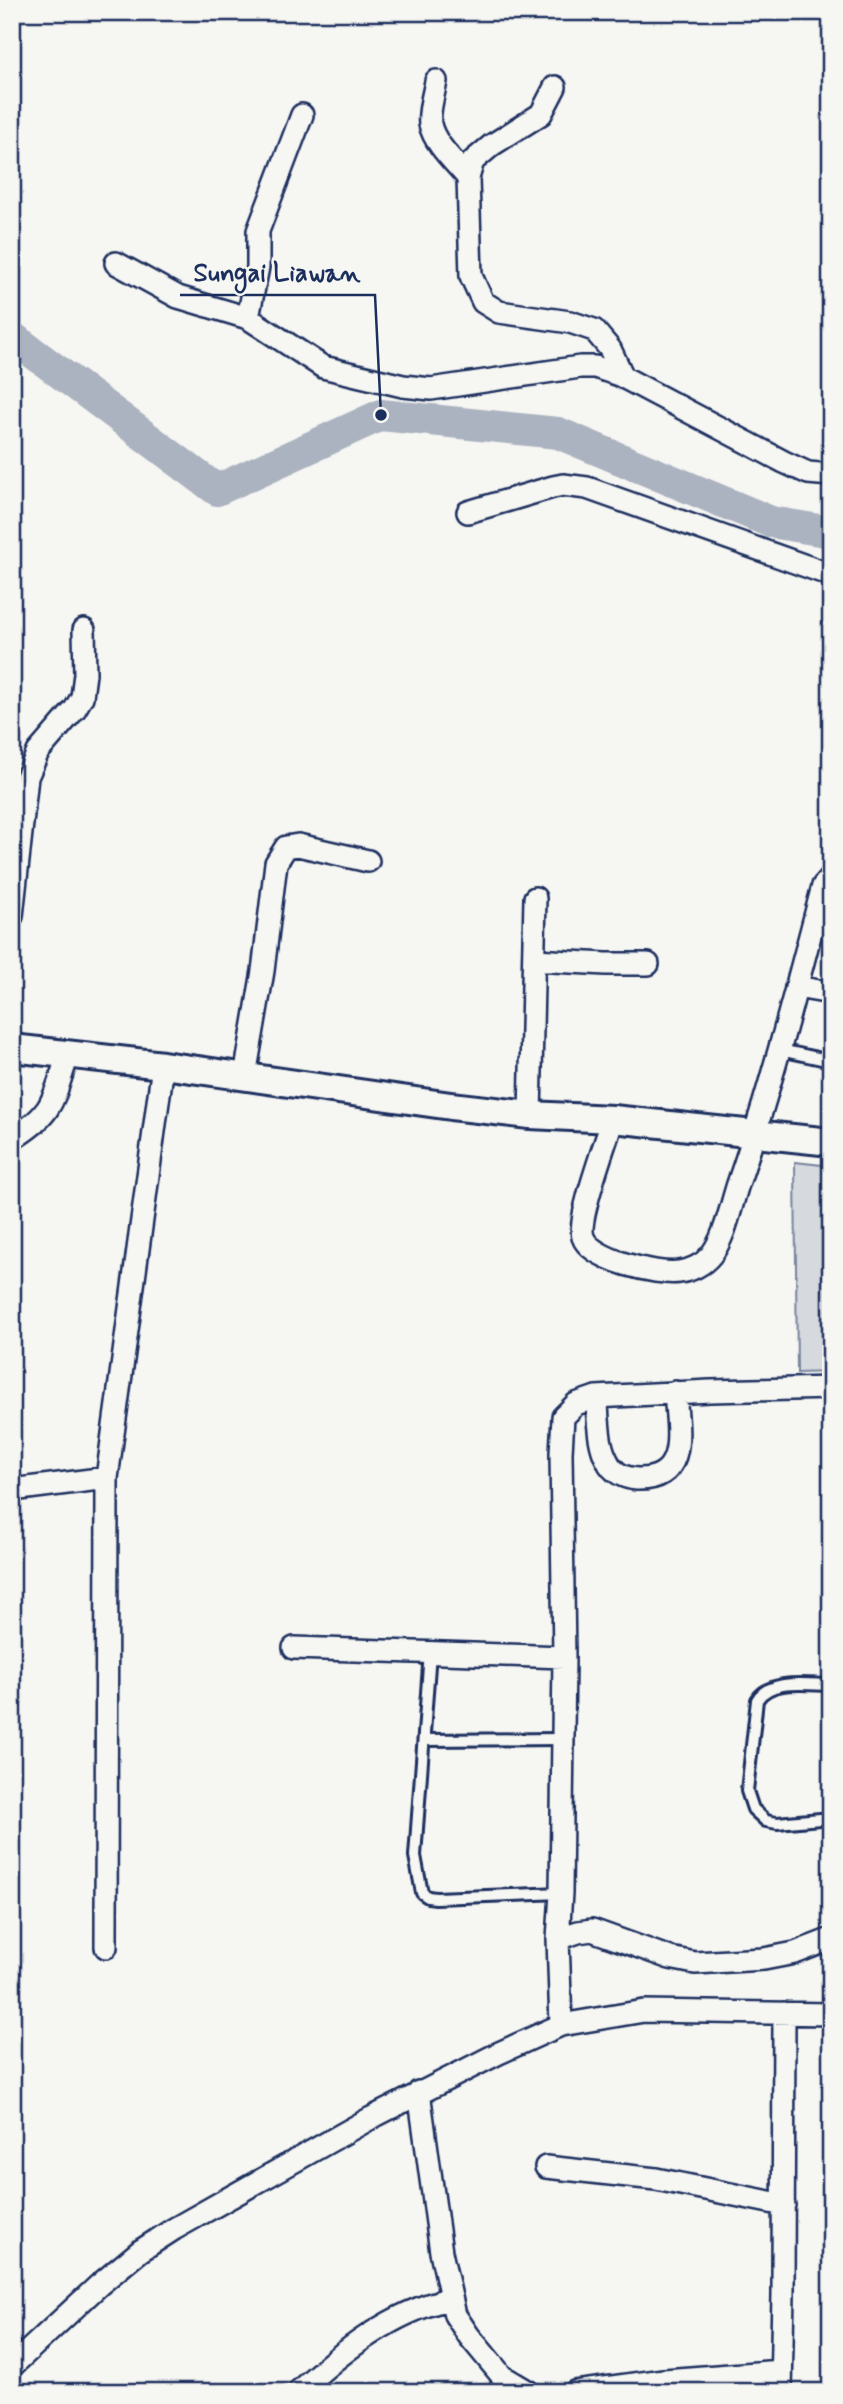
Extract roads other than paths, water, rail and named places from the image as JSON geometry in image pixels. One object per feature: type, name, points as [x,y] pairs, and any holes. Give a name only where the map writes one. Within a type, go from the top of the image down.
[{"type":"street","points":[[436,80],[430,127],[468,178]]},
{"type":"street","points":[[555,87],[541,114],[492,145],[473,161],[468,178],[471,276],[483,302],[499,312],[570,322],[594,330],[610,349],[623,377]]},
{"type":"street","points":[[248,317],[258,267],[258,231],[302,115]]},
{"type":"street","points":[[116,263],[178,297],[248,317],[323,367],[403,386],[431,389],[580,367],[604,369],[784,462],[808,473],[831,475]]},
{"type":"street","points":[[468,512],[552,487],[563,485],[587,488],[831,575]]},
{"type":"street","points":[[12,916],[27,777],[38,752],[82,697],[85,674],[84,631]]},
{"type":"street","points":[[244,1076],[263,971],[275,871],[280,854],[286,847],[298,845],[368,861]]},
{"type":"street","points":[[613,1119],[583,1217],[583,1237],[592,1249],[641,1269],[659,1273],[694,1268],[712,1254],[724,1227],[756,1134],[823,886],[831,877]]},
{"type":"street","points":[[530,1115],[535,898]]},
{"type":"street","points":[[535,960],[648,964]]},
{"type":"street","points":[[796,987],[831,993]]},
{"type":"street","points":[[12,1048],[163,1065],[451,1106],[530,1115],[613,1119],[831,1142]]},
{"type":"street","points":[[12,1139],[38,1122],[47,1111],[68,1055]]},
{"type":"street","points":[[106,1947],[107,1478],[163,1065]]},
{"type":"street","points":[[561,2025],[558,1939],[564,1657],[561,1453],[563,1417],[576,1404],[596,1397],[831,1388]]},
{"type":"street","points":[[596,1397],[602,1449],[607,1461],[617,1473],[626,1477],[653,1478],[666,1472],[676,1452],[675,1392]]},
{"type":"street","points":[[12,1490],[107,1478]]},
{"type":"street","points":[[295,1648],[564,1657]]},
{"type":"street","points":[[558,1939],[592,1930],[670,1958],[695,1963],[764,1959],[795,1953],[831,1939]]},
{"type":"street","points":[[12,2366],[99,2285],[140,2251],[214,2204],[419,2092],[561,2025],[644,2011],[831,2014]]},
{"type":"street","points":[[575,2392],[664,2380],[781,2381],[784,2013]]},
{"type":"street","points":[[419,2092],[449,2299],[454,2315],[502,2376],[529,2392]]},
{"type":"street","points":[[546,2167],[656,2179],[784,2205]]},
{"type":"street","points":[[298,2392],[345,2352],[375,2332],[427,2304],[449,2299]]},
{"type":"lane","points":[[780,1050],[831,1061]]},
{"type":"lane","points":[[430,1652],[415,1856],[422,1893],[436,1898],[561,1893]]},
{"type":"lane","points":[[831,1685],[777,1686],[761,1693],[757,1700],[747,1791],[753,1809],[766,1821],[777,1823],[831,1818]]},
{"type":"lane","points":[[424,1740],[563,1739]]},
{"type":"waterway","points":[[12,337],[217,490],[381,415],[558,433],[771,522],[831,532]]},
{"type":"place","name":"Sungai Liawan","points":[[381,415]]}]
